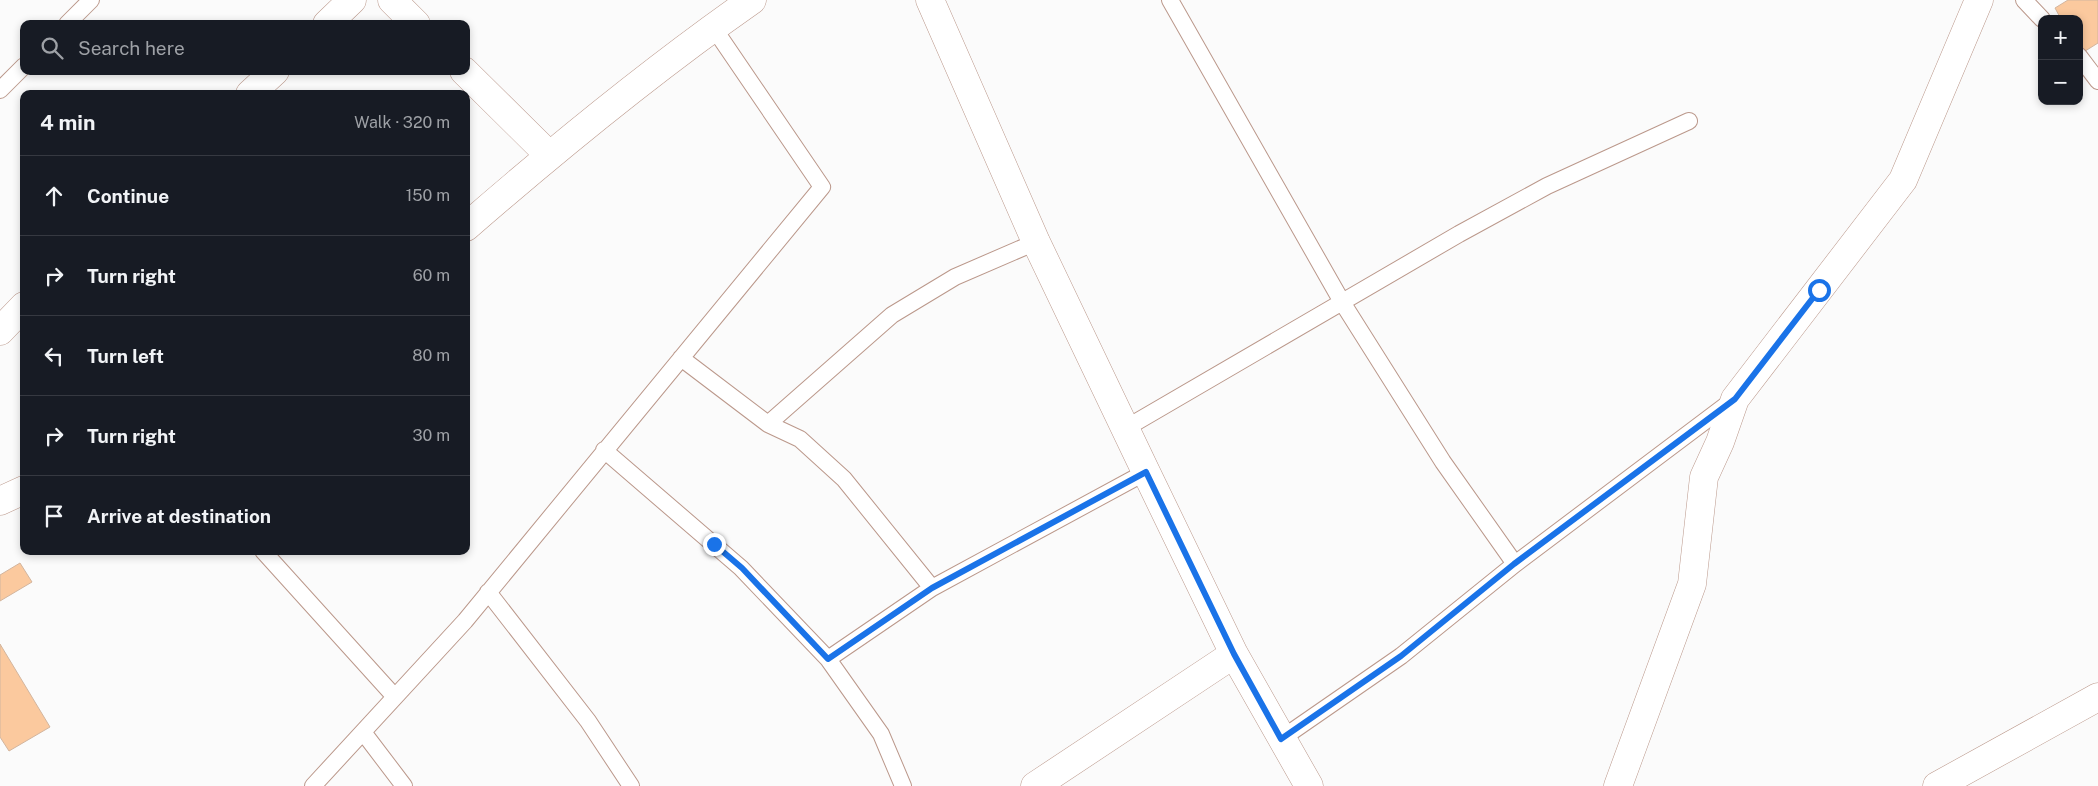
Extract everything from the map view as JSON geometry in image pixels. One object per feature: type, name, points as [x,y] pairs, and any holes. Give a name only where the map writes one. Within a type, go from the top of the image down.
[{"type":"street","points":[[330,20],[352,0]]},
{"type":"street","points":[[392,0],[412,20]]},
{"type":"street","points":[[470,224],[549,155],[713,27],[752,0]]},
{"type":"street","points":[[930,0],[1036,242],[1146,472],[1234,654],[1309,786]]},
{"type":"street","points":[[1618,786],[1692,584],[1704,477],[1720,442],[1735,399],[1903,180],[1979,0]]},
{"type":"street","points":[[254,90],[271,75]]},
{"type":"street","points":[[468,75],[549,155]]},
{"type":"street","points":[[0,331],[20,310]]},
{"type":"street","points":[[0,502],[20,492]]},
{"type":"street","points":[[1034,786],[1234,654]]},
{"type":"street","points":[[1937,786],[2098,697]]},
{"type":"lane","points":[[71,20],[91,0]]},
{"type":"lane","points":[[1170,0],[1342,302],[1442,462],[1514,564]]},
{"type":"lane","points":[[2024,0],[2038,15]]},
{"type":"lane","points":[[313,786],[465,621],[822,187],[713,27]]},
{"type":"lane","points":[[2082,60],[2098,81]]},
{"type":"lane","points":[[0,90],[20,70]]},
{"type":"lane","points":[[1126,428],[1342,302],[1547,186],[1689,121]]},
{"type":"lane","points":[[768,424],[892,315],[955,278],[1036,242]]},
{"type":"lane","points":[[681,358],[768,424],[800,439],[844,479],[932,588]]},
{"type":"lane","points":[[1281,739],[1401,656],[1514,564],[1735,399]]},
{"type":"lane","points":[[604,450],[742,568],[828,659],[881,734],[903,786]]},
{"type":"lane","points":[[828,659],[932,588],[1146,472]]},
{"type":"lane","points":[[267,555],[395,697]]},
{"type":"lane","points":[[488,592],[588,721],[631,786]]},
{"type":"lane","points":[[363,732],[404,786]]},
{"type":"building","points":[[2068,0],[2098,0],[2098,43],[2083,52],[2083,15],[2059,15],[2055,8]]},
{"type":"building","points":[[20,563],[32,582],[0,601],[0,575]]},
{"type":"building","points":[[0,644],[50,727],[9,751],[0,737]]},
{"type":"route","points":[[714,544],[742,568],[828,659],[932,588],[1146,472],[1234,654],[1281,739],[1401,656],[1514,564],[1735,399],[1819,290]]}]
